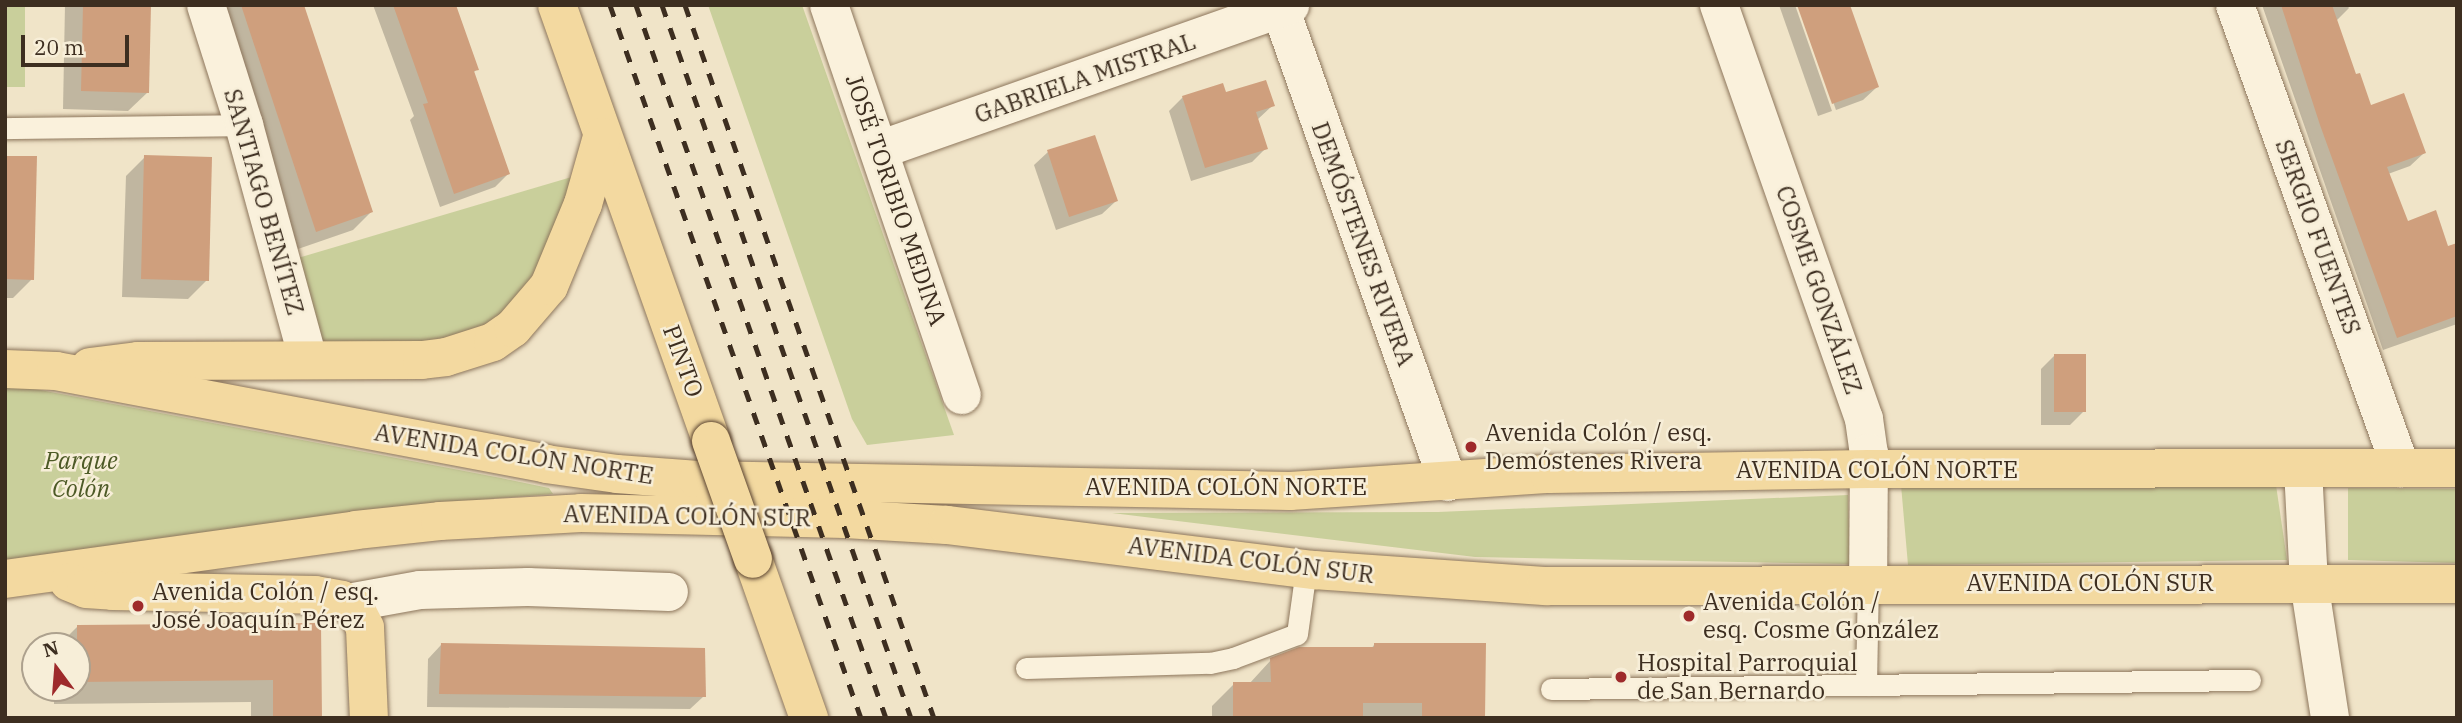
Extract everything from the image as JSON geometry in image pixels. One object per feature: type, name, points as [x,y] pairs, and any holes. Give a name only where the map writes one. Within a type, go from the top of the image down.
[{"type":"main road","name":"PINTO","points":[[556,5],[808,718]]},
{"type":"main road","points":[[56,371],[138,361],[392,361],[446,357],[493,342],[513,328],[543,294],[561,263],[583,204],[602,136]]},
{"type":"main road","name":"AVENIDA COLÓN NORTE","points":[[5,369],[56,371],[470,452],[617,474],[799,484],[1290,491],[1549,474],[1868,469],[2457,468]]},
{"type":"main road","name":"AVENIDA COLÓN SUR","points":[[5,579],[51,575],[368,529],[453,520],[581,513],[845,519],[947,525],[1306,569],[1546,586],[2309,582],[2457,584]]},
{"type":"main road","name":"AVENIDA COLÓN SUR","points":[[51,575],[86,589],[155,593],[315,595],[348,603]]},
{"type":"main road","points":[[348,603],[359,613],[367,635],[369,718]]},
{"type":"street","name":"SANTIAGO BENÍTEZ","points":[[206,5],[244,125],[308,359]]},
{"type":"street","name":"JOSÉ TORIBIO MEDINA","points":[[829,5],[962,395]]},
{"type":"street","name":"COSME GONZÁLEZ","points":[[1719,5],[1858,402],[1867,437],[1868,583]]},
{"type":"street","name":"SERGIO FUENTES","points":[[2235,5],[2401,468]]},
{"type":"street","name":"GABRIELA MISTRAL","points":[[879,150],[1283,6]]},
{"type":"street","name":"DEMÓSTENES RIVERA","points":[[1283,6],[1448,482]]},
{"type":"street","points":[[2303,468],[2309,582],[2330,718]]},
{"type":"street","name":"AVENIDA COLÓN SUR","points":[[348,603],[420,590],[528,587],[669,592]]},
{"type":"lane","points":[[5,128],[244,125]]},
{"type":"lane","points":[[1026,668],[1210,663],[1233,658],[1297,634],[1306,569]]},
{"type":"lane","points":[[1866,685],[1868,583]]},
{"type":"lane","points":[[1551,689],[2250,680]]},
{"type":"green space","points":[[5,5],[25,5],[25,87],[5,87]]},
{"type":"green space","points":[[708,5],[802,5],[954,435],[867,445],[852,419]]},
{"type":"green space","points":[[575,176],[541,263],[502,318],[441,344],[323,343],[298,258]]},
{"type":"green space","name":"Parque Colón","points":[[5,387],[35,389],[501,478],[549,488],[553,494],[489,499],[5,560]]},
{"type":"green space","points":[[1901,485],[2276,485],[2287,560],[1908,565]]},
{"type":"green space","points":[[2348,488],[2457,489],[2457,563],[2348,560]]},
{"type":"green space","points":[[1848,495],[1850,564],[1475,557],[1112,513],[1438,512]]},
{"type":"building","points":[[83,5],[151,5],[149,93],[81,91]]},
{"type":"building","points":[[241,5],[304,5],[373,212],[316,232]]},
{"type":"building","points":[[393,5],[456,5],[479,70],[474,71],[510,174],[454,194],[423,104],[428,103]]},
{"type":"building","points":[[1797,5],[1850,5],[1879,87],[1832,104]]},
{"type":"building","points":[[2281,5],[2332,5],[2356,74],[2360,73],[2371,105],[2404,93],[2426,153],[2387,167],[2408,221],[2436,210],[2448,246],[2457,243],[2457,316],[2397,338],[2320,125]]},
{"type":"building","points":[[1266,80],[1275,106],[1256,112],[1268,149],[1205,168],[1182,96],[1223,83],[1226,92]]},
{"type":"building","points":[[1095,135],[1118,201],[1069,217],[1047,150]]},
{"type":"building","points":[[144,155],[212,157],[209,281],[141,279]]},
{"type":"building","points":[[5,156],[37,156],[34,280],[5,279]]},
{"type":"building","points":[[2054,354],[2086,354],[2086,412],[2054,412]]},
{"type":"building","points":[[321,623],[322,718],[273,718],[273,680],[91,682],[91,632],[77,632],[77,625]]},
{"type":"building","points":[[441,643],[705,648],[706,697],[439,694]]},
{"type":"building","points":[[1374,643],[1486,643],[1485,718],[1422,718],[1422,703],[1363,703],[1363,718],[1233,718],[1233,682],[1271,682],[1270,658],[1299,647],[1374,647]]},
{"type":"railway","points":[[610,5],[861,718]]},
{"type":"railway","points":[[636,5],[886,718]]},
{"type":"railway","points":[[662,5],[911,718]]},
{"type":"railway","points":[[685,5],[934,718]]},
{"type":"place","name":"Avenida Colón / esq. Demóstenes Rivera","points":[[1471,447]]},
{"type":"place","name":"Avenida Colón / esq. José Joaquín Pérez","points":[[138,606]]},
{"type":"place","name":"Avenida Colón / esq. Cosme González","points":[[1689,616]]},
{"type":"place","name":"Hospital Parroquial de San Bernardo","points":[[1621,677]]}]
